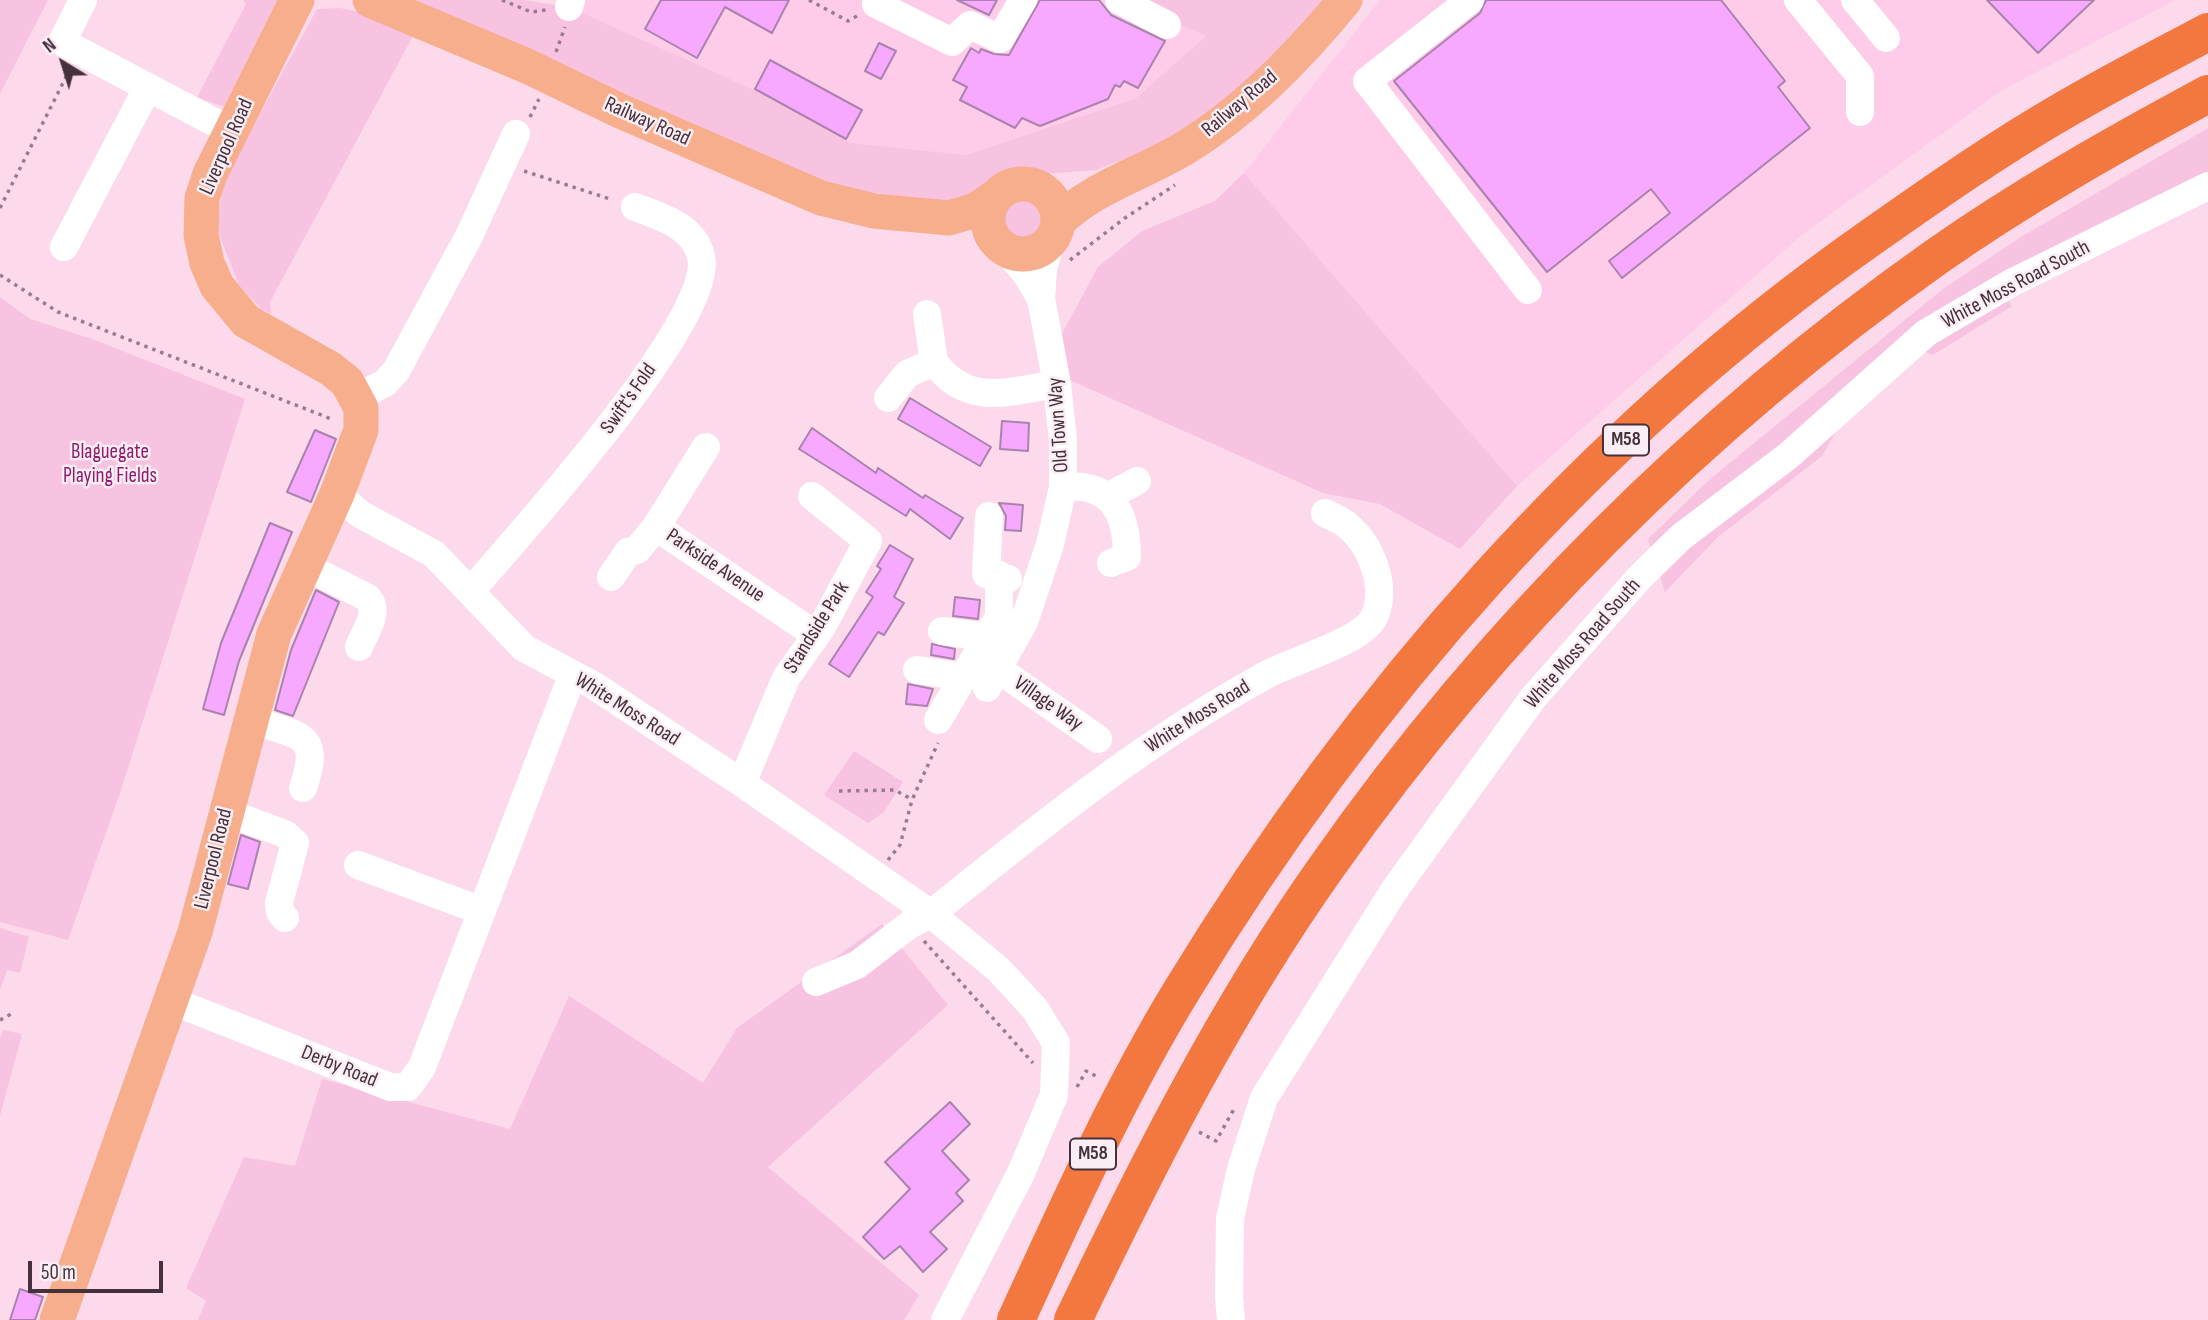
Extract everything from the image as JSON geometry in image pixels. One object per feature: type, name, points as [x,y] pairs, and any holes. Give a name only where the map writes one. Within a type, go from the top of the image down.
[{"type":"highway","name":"M58","points":[[1016,1320],[1087,1166],[1180,993],[1279,839],[1371,715],[1471,595],[1573,489],[1689,381],[1866,240],[2066,109],[2208,32]]},
{"type":"highway","name":"M58","points":[[1073,1320],[1134,1192],[1226,1024],[1327,866],[1447,707],[1581,558],[1717,430],[1879,299],[1939,255],[2056,179],[2208,94]]},
{"type":"main road","name":"Liverpool Road","points":[[57,1320],[195,932],[274,634],[337,494],[359,414],[340,374],[246,321],[225,298],[212,276],[201,235],[202,198],[210,174],[297,0]]},
{"type":"main road","name":"Railway Road","points":[[370,0],[527,66],[618,110],[821,198],[874,211],[932,218],[963,215],[996,196]]},
{"type":"main road","name":"Railway Road","points":[[1055,231],[1082,201],[1169,157],[1219,125],[1278,73],[1345,0]]},
{"type":"main road","name":"Railway Road","points":[[1039,187],[1117,182]]},
{"type":"main road","points":[[1016,184],[1039,187],[1054,202],[1055,231],[1028,254],[1001,246],[991,234],[988,214],[996,196],[1016,184]]},
{"type":"main road","name":"Railway Road","points":[[932,218],[1001,246]]},
{"type":"street","points":[[83,0],[62,41],[231,131]]},
{"type":"street","points":[[877,2],[952,42],[970,25],[1000,39],[1023,0]]},
{"type":"street","points":[[1119,0],[1167,25]]},
{"type":"street","points":[[1471,0],[1367,81],[1528,290]]},
{"type":"street","points":[[1798,0],[1860,76],[1860,112]]},
{"type":"street","points":[[1855,0],[1886,38]]},
{"type":"street","points":[[64,247],[148,87]]},
{"type":"street","points":[[359,414],[396,371],[469,236],[516,134]]},
{"type":"street","name":"White Moss Road South","points":[[1231,1320],[1230,1219],[1241,1169],[1264,1098],[1395,889],[1533,698],[1640,577],[1681,537],[1788,456],[1926,334],[1966,307],[2011,283],[2208,186]]},
{"type":"street","name":"Swift's Fold","points":[[471,591],[620,416],[678,325],[692,295],[701,257],[691,236],[682,227],[635,207]]},
{"type":"street","name":"Old Town Way","points":[[983,678],[1024,622],[1036,591],[1063,487],[1063,441],[1057,384],[1041,299],[1043,269],[1055,231]]},
{"type":"street","name":"Old Town Way","points":[[1001,246],[1027,275],[1041,299]]},
{"type":"street","points":[[928,314],[933,362],[951,382],[973,393],[1057,384]]},
{"type":"street","points":[[888,398],[907,374],[933,362]]},
{"type":"street","name":"Parkside Avenue","points":[[706,447],[656,527],[816,635]]},
{"type":"street","points":[[1109,496],[1137,481]]},
{"type":"street","points":[[1063,487],[1096,488],[1109,496],[1127,542],[1126,561]]},
{"type":"street","name":"White Moss Road","points":[[337,494],[360,514],[434,554],[524,648],[593,685],[741,783],[870,874],[920,919],[998,969],[1035,1009],[1056,1044],[1054,1095],[1021,1172],[945,1320]]},
{"type":"street","name":"Standside Park","points":[[741,783],[786,678],[816,635],[869,541],[812,496]]},
{"type":"street","name":"White Moss Road","points":[[920,919],[1130,759],[1269,673],[1356,635],[1374,618],[1380,594],[1369,550],[1347,525],[1319,511]]},
{"type":"street","points":[[939,730],[983,678],[987,637],[999,617],[989,516]]},
{"type":"street","points":[[611,577],[628,552],[637,550],[656,527]]},
{"type":"street","points":[[305,566],[368,598],[373,604],[374,611],[359,647]]},
{"type":"street","points":[[993,574],[1036,591]]},
{"type":"street","points":[[942,631],[987,637]]},
{"type":"street","points":[[917,670],[983,678]]},
{"type":"street","name":"Derby Road","points":[[172,1001],[390,1087],[408,1087],[422,1066],[572,676]]},
{"type":"street","name":"Village Way","points":[[983,678],[1098,739]]},
{"type":"street","points":[[250,719],[305,739],[311,748],[312,761],[303,788]]},
{"type":"street","points":[[226,812],[285,834],[295,843],[279,903],[279,912],[285,918]]},
{"type":"street","points":[[368,862],[482,911]]},
{"type":"street","points":[[816,982],[874,955],[920,919]]},
{"type":"path","points":[[502,0],[530,12],[570,4]]},
{"type":"path","points":[[809,0],[848,21],[877,2]]},
{"type":"path","points":[[0,208],[80,50]]},
{"type":"path","points":[[503,164],[635,207]]},
{"type":"path","points":[[0,275],[58,312],[359,414]]},
{"type":"path","points":[[870,874],[889,860],[900,845],[912,800],[939,730]]},
{"type":"path","points":[[839,791],[895,790],[912,800]]},
{"type":"path","points":[[920,919],[1054,1086]]},
{"type":"path","points":[[0,1020],[13,1013]]},
{"type":"shaded area","points":[[571,0],[1126,0],[1206,36],[1136,98],[966,155],[851,143],[759,92],[569,7]]},
{"type":"shaded area","points":[[1380,0],[2176,0],[2004,89],[1803,234],[1517,486],[1244,173]]},
{"type":"green space","points":[[0,0],[48,0],[0,94]]},
{"type":"green space","points":[[243,0],[280,0],[224,107],[197,97],[246,4]]},
{"type":"green space","points":[[395,0],[524,0],[569,7],[759,92],[851,143],[966,155],[1136,98],[1206,36],[1123,1],[1322,0],[1266,68],[1166,143],[1096,170],[996,178],[977,195],[942,203],[803,182]]},
{"type":"green space","points":[[340,8],[368,14],[414,34],[270,302],[271,314],[260,308],[239,285],[217,229],[223,182],[317,9]]},
{"type":"green space","points":[[2208,128],[2208,183],[2005,294],[2012,306],[1933,355],[1908,345],[1840,425],[1822,456],[1718,537],[1665,592],[1648,539],[1710,479],[1943,289],[2021,237]]},
{"type":"green space","points":[[1244,173],[1517,486],[1460,549],[1380,504],[1323,493],[1056,374],[1052,352],[1098,267],[1142,231],[1215,201]]},
{"type":"green space","points":[[1022,198],[1036,204],[1042,218],[1036,232],[1022,238],[1008,232],[1002,218],[1008,204]]},
{"type":"green space","name":"Blaguegate Playing Fields","points":[[0,297],[30,319],[92,339],[245,399],[120,793],[68,940],[0,922]]},
{"type":"green space","points":[[854,751],[903,782],[884,812],[868,823],[824,795]]},
{"type":"green space","points":[[882,924],[948,1005],[768,1167],[919,1295],[904,1320],[198,1320],[206,1301],[186,1288],[244,1157],[295,1166],[322,1079],[510,1129],[569,996],[703,1083],[737,1028]]},
{"type":"green space","points":[[0,928],[29,937],[20,973],[7,970],[0,990]]},
{"type":"green space","points":[[3,1030],[22,1034],[0,1116],[0,1039]]},
{"type":"building","points":[[661,0],[789,0],[772,33],[725,7],[697,58],[645,29]]},
{"type":"building","points":[[957,0],[997,0],[989,15]]},
{"type":"building","points":[[1040,0],[1099,0],[1111,15],[1165,41],[1138,88],[1124,81],[1120,87],[1115,85],[1108,99],[1040,126],[1022,118],[1015,128],[960,100],[967,87],[953,80],[971,48],[979,53],[981,49],[994,54],[1009,55]]},
{"type":"building","points":[[1486,0],[1721,0],[1785,81],[1778,87],[1810,128],[1622,278],[1609,261],[1670,213],[1651,189],[1547,272],[1394,81],[1480,13]]},
{"type":"building","points":[[1987,0],[2094,0],[2038,53]]},
{"type":"building","points":[[879,43],[896,51],[881,79],[865,71]]},
{"type":"building","points":[[770,60],[862,110],[846,139],[755,89]]},
{"type":"building","points":[[910,398],[991,447],[980,466],[898,419]]},
{"type":"building","points":[[1002,421],[1029,423],[1028,451],[1000,449]]},
{"type":"building","points":[[812,428],[876,473],[878,468],[923,498],[925,495],[963,518],[950,539],[910,509],[906,516],[799,449]]},
{"type":"building","points":[[315,430],[336,439],[311,502],[287,492]]},
{"type":"building","points":[[999,503],[1023,505],[1021,531],[1005,530],[1006,516]]},
{"type":"building","points":[[270,523],[292,532],[239,661],[224,715],[203,709],[221,643]]},
{"type":"building","points":[[890,545],[913,559],[894,597],[904,603],[884,635],[878,632],[849,677],[829,664],[873,597],[866,592],[881,569],[877,566]]},
{"type":"building","points":[[316,590],[339,602],[293,716],[275,710],[291,650]]},
{"type":"building","points":[[955,597],[980,600],[978,619],[953,616]]},
{"type":"building","points":[[932,644],[955,649],[954,659],[931,655]]},
{"type":"building","points":[[908,684],[933,689],[927,706],[906,704]]},
{"type":"building","points":[[241,835],[260,842],[248,889],[228,884]]},
{"type":"building","points":[[950,1102],[970,1124],[942,1151],[969,1180],[956,1193],[963,1201],[930,1232],[947,1249],[923,1272],[900,1246],[884,1259],[863,1237],[910,1189],[885,1162]]},
{"type":"building","points":[[20,1289],[43,1297],[35,1320],[10,1320]]}]
